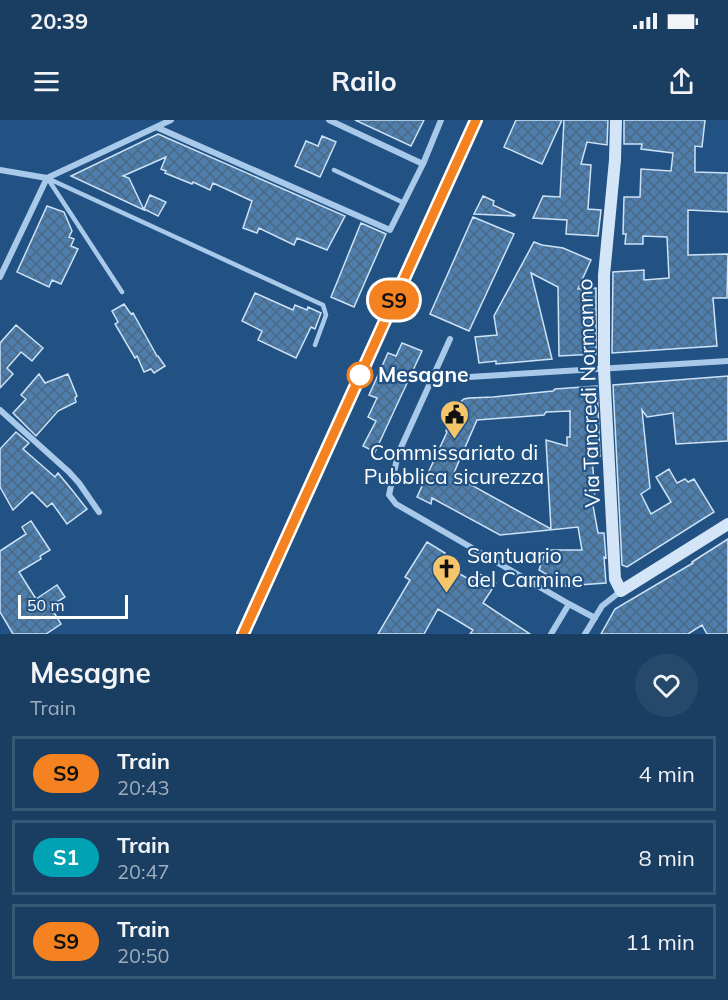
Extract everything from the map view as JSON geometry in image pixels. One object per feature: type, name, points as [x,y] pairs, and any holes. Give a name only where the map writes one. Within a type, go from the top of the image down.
[{"type":"main road","name":"Via Tancredi Normanno","points":[[616,120],[615,160],[604,275],[604,369],[615,579],[621,591]]},
{"type":"main road","points":[[621,591],[728,524]]},
{"type":"street","points":[[0,170],[47,178],[171,120]]},
{"type":"street","points":[[329,120],[423,164]]},
{"type":"street","points":[[156,127],[390,230],[423,164],[441,120]]},
{"type":"street","points":[[0,277],[47,178]]},
{"type":"street","points":[[450,339],[398,454],[389,495],[396,504],[595,618]]},
{"type":"street","points":[[431,381],[728,361]]},
{"type":"street","points":[[0,410],[69,472],[99,512]]},
{"type":"street","points":[[585,634],[602,606],[621,591]]},
{"type":"street","points":[[550,634],[569,604]]},
{"type":"lane","points":[[334,170],[404,203]]},
{"type":"lane","points":[[47,178],[122,292]]},
{"type":"lane","points":[[47,178],[322,305],[326,315],[315,345]]},
{"type":"building","points":[[355,120],[424,120],[411,146]]},
{"type":"building","points":[[516,120],[562,120],[542,164],[504,147]]},
{"type":"building","points":[[564,120],[608,120],[607,145],[587,142],[581,164],[591,165],[588,209],[601,210],[598,236],[566,234],[567,220],[533,218],[543,196],[560,197]]},
{"type":"building","points":[[624,120],[705,120],[702,147],[695,146],[695,172],[728,173],[728,212],[688,210],[688,255],[728,254],[727,298],[713,298],[717,346],[612,353],[613,272],[644,270],[644,280],[669,278],[667,237],[643,236],[643,244],[625,244],[624,197],[640,197],[641,169],[671,171],[673,153],[641,149],[642,144],[624,144]]},
{"type":"building","points":[[158,134],[345,216],[327,250],[297,238],[294,245],[259,228],[257,233],[243,228],[252,201],[213,183],[210,190],[165,173],[166,171],[161,169],[166,157],[123,176],[129,178],[144,210],[71,176]]},
{"type":"building","points":[[322,136],[336,142],[320,177],[295,166],[306,141],[318,146]]},
{"type":"building","points":[[150,195],[166,202],[158,216],[144,209]]},
{"type":"building","points":[[483,196],[494,201],[493,205],[515,215],[474,214]]},
{"type":"building","points":[[47,206],[64,212],[72,231],[69,237],[74,239],[71,246],[78,249],[61,284],[52,280],[49,287],[17,272]]},
{"type":"building","points":[[473,217],[514,234],[469,331],[430,314]]},
{"type":"building","points":[[361,223],[386,234],[354,307],[331,297]]},
{"type":"building","points":[[534,242],[563,248],[591,260],[578,289],[596,288],[596,354],[559,356],[558,287],[531,273],[552,359],[496,364],[496,361],[479,363],[475,337],[497,335],[494,316]]},
{"type":"building","points":[[255,293],[293,310],[295,305],[307,310],[308,307],[321,313],[315,329],[311,327],[296,358],[258,340],[262,331],[242,321]]},
{"type":"building","points":[[124,304],[131,314],[133,313],[165,366],[154,373],[151,369],[144,372],[137,356],[135,358],[115,324],[118,322],[112,311]]},
{"type":"building","points":[[16,325],[43,348],[32,361],[21,352],[7,368],[13,374],[0,388],[0,343]]},
{"type":"building","name":"Mesagne","points":[[402,343],[422,351],[375,452],[363,446],[376,421],[368,417],[377,398],[369,395],[388,353],[396,356]]},
{"type":"building","points":[[39,374],[45,383],[68,374],[77,396],[76,402],[58,411],[36,436],[13,413],[26,399],[21,395]]},
{"type":"building","points":[[728,376],[728,441],[676,444],[673,413],[647,417],[642,410],[650,488],[641,494],[651,514],[671,502],[656,477],[669,469],[677,483],[685,479],[688,482],[694,479],[714,512],[627,567],[622,565],[613,385]]},
{"type":"building","points":[[597,386],[600,456],[592,454],[595,500],[592,500],[598,533],[604,533],[606,583],[569,588],[539,570],[546,550],[582,550],[578,527],[500,535],[432,498],[431,504],[417,497],[447,432],[450,418],[456,406],[464,399]],"holes":[[[570,411],[570,437],[567,437],[567,446],[546,440],[551,529],[453,475],[477,420]]]},
{"type":"building","points":[[16,432],[29,443],[23,449],[55,477],[58,473],[87,509],[67,524],[52,503],[47,507],[32,492],[13,510],[0,487],[0,449]]},
{"type":"building","points":[[31,521],[50,550],[40,556],[41,559],[19,572],[36,599],[57,585],[65,597],[50,606],[61,624],[46,634],[13,634],[0,612],[0,551],[26,534],[22,527]]},
{"type":"building","points":[[728,539],[728,634],[707,634],[702,625],[688,634],[601,634],[615,609],[693,563]]},
{"type":"building","name":"Santuario del Carmine","points":[[427,542],[445,553],[439,562],[472,581],[478,573],[496,583],[483,603],[530,634],[470,634],[473,630],[438,609],[424,634],[378,634],[410,580],[405,577]]},
{"type":"railway","points":[[243,634],[476,120]]},
{"type":"train","name":"S9","points":[[243,634],[476,120]]},
{"type":"place","name":"Mesagne","points":[[360,375]]},
{"type":"place","name":"Commissariato di Pubblica sicurezza","points":[[454,440]]},
{"type":"place","name":"Santuario del Carmine","points":[[446,594]]}]
